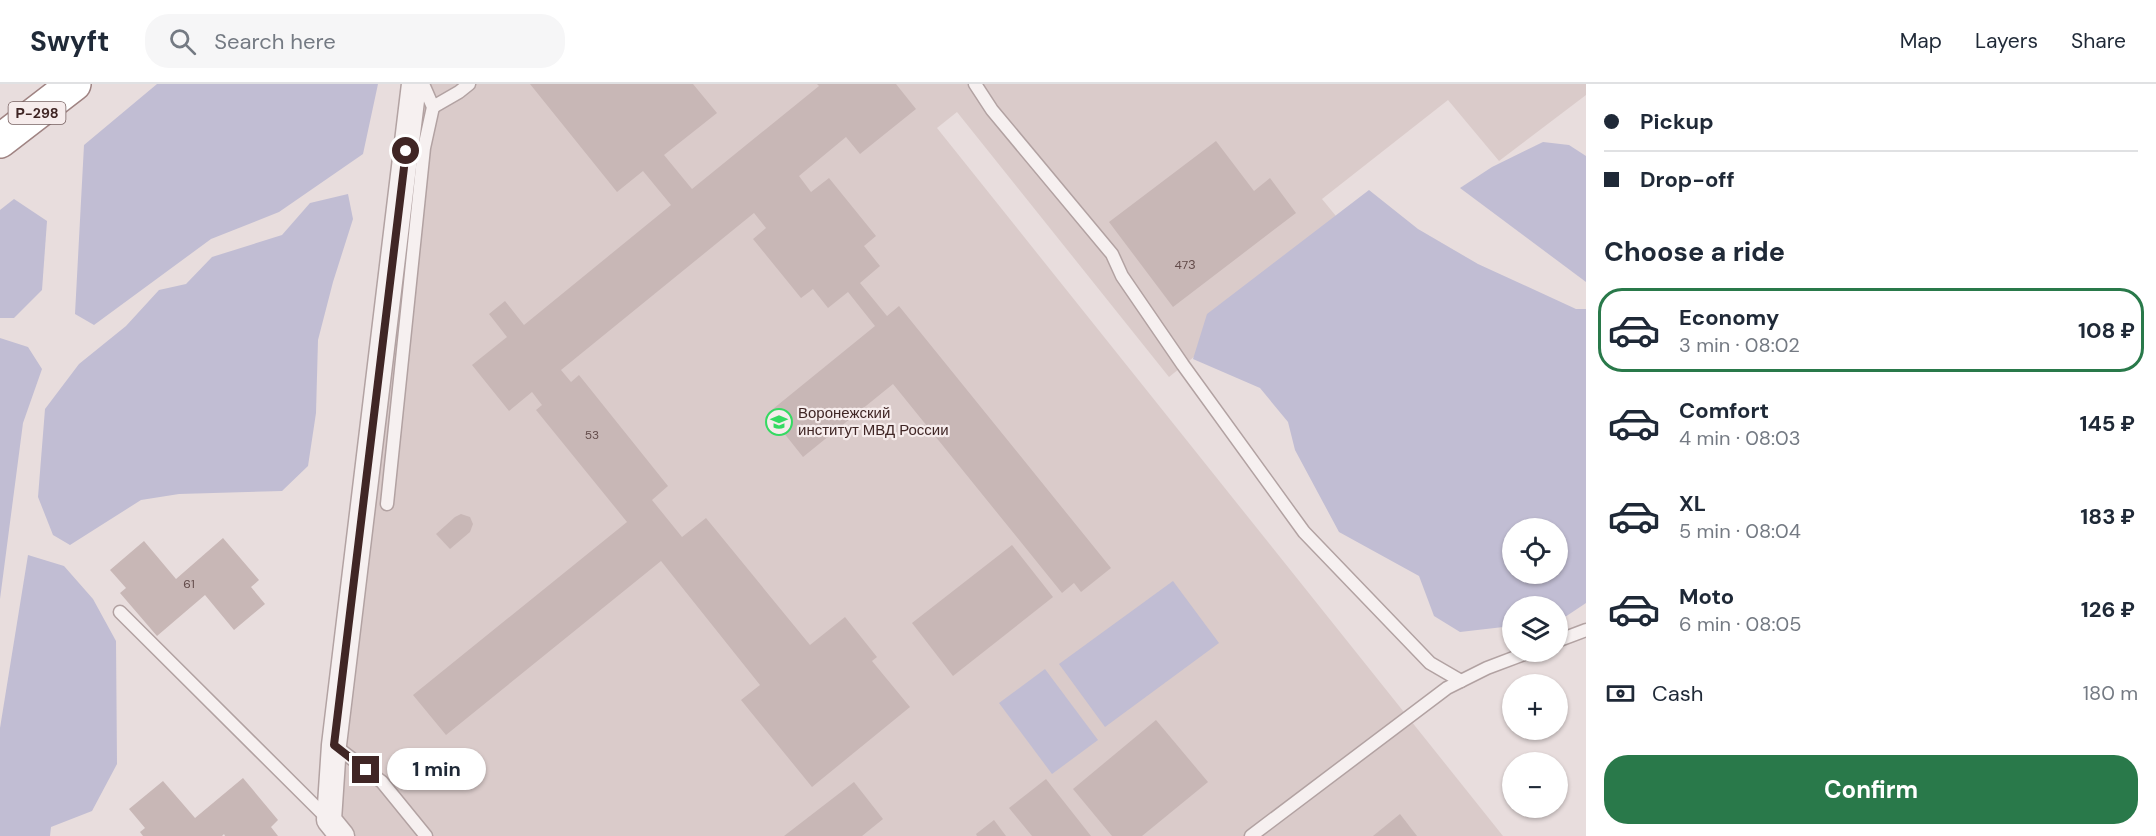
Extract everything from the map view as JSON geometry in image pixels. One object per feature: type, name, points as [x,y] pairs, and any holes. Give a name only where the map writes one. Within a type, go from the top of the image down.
[{"type":"highway","name":"Р-298","points":[[0,141],[74,84]]},
{"type":"street","points":[[333,831],[334,745],[414,84]]},
{"type":"lane","points":[[387,504],[423,148],[433,107],[423,84]]},
{"type":"lane","points":[[433,107],[469,84]]},
{"type":"lane","points":[[975,84],[992,110],[1112,254],[1122,276],[1183,365],[1304,532],[1430,663],[1461,681]]},
{"type":"lane","points":[[120,612],[333,831]]},
{"type":"lane","points":[[1568,637],[1586,630]]},
{"type":"lane","points":[[1251,836],[1447,688],[1503,662]]},
{"type":"lane","points":[[334,745],[382,782],[426,836]]},
{"type":"shaded area","points":[[157,84],[378,84],[363,154],[279,212],[211,239],[94,325],[75,314],[84,145]]},
{"type":"shaded area","name":"Воронежский институт МВД России","points":[[426,84],[1586,84],[1586,95],[1499,161],[1448,100],[1322,199],[1349,232],[1169,377],[957,112],[937,128],[1503,836],[351,836],[337,819]]},
{"type":"shaded area","points":[[1543,142],[1569,145],[1586,156],[1586,282],[1460,188],[1492,167]]},
{"type":"shaded area","points":[[1369,190],[1418,229],[1478,264],[1576,309],[1586,309],[1586,603],[1568,615],[1568,596],[1502,596],[1502,627],[1460,632],[1434,616],[1419,576],[1339,532],[1295,450],[1288,422],[1260,388],[1193,359],[1207,314]]},
{"type":"shaded area","points":[[348,194],[353,219],[318,340],[316,413],[308,466],[282,491],[179,494],[141,500],[70,545],[53,535],[38,497],[45,409],[79,364],[126,326],[159,290],[186,284],[212,257],[282,235],[310,203]]},
{"type":"shaded area","points":[[14,199],[47,221],[42,290],[14,318],[0,318],[0,210]]},
{"type":"shaded area","points":[[0,338],[28,347],[42,369],[23,423],[0,599]]},
{"type":"shaded area","points":[[28,555],[64,566],[93,599],[116,641],[117,764],[92,811],[51,827],[50,836],[0,836],[0,728]]},
{"type":"shaded area","points":[[1173,581],[1219,643],[1105,727],[1059,664]]},
{"type":"shaded area","points":[[1045,669],[1098,740],[1052,774],[999,703]]},
{"type":"building","name":"Воронежский институт МВД России","points":[[530,84],[693,84],[717,113],[664,155],[692,189],[819,86],[817,84],[896,84],[916,109],[860,154],[846,137],[799,176],[811,192],[829,178],[876,236],[864,246],[880,266],[860,283],[887,316],[899,306],[1111,568],[1081,592],[1074,583],[1062,593],[893,384],[803,457],[768,413],[875,326],[848,292],[828,308],[813,289],[801,298],[753,239],[766,228],[754,213],[561,370],[571,382],[579,375],[668,486],[652,500],[682,537],[706,518],[810,645],[845,617],[877,657],[872,661],[910,707],[812,787],[741,700],[760,685],[661,561],[446,735],[413,695],[627,522],[536,410],[542,405],[532,392],[509,411],[472,365],[507,337],[489,314],[505,301],[524,325],[671,205],[643,171],[617,192]]},
{"type":"building","points":[[1216,141],[1254,191],[1270,178],[1296,213],[1173,307],[1109,222]]},
{"type":"building","points":[[461,514],[470,517],[473,524],[470,532],[450,549],[436,534]]},
{"type":"building","points":[[223,538],[259,580],[251,587],[265,604],[234,630],[205,595],[157,636],[120,593],[126,588],[110,570],[144,541],[176,579]]},
{"type":"building","points":[[1012,545],[1053,597],[953,676],[912,623]]},
{"type":"building","points":[[1156,720],[1208,782],[1142,836],[1112,836],[1073,789]]},
{"type":"building","points":[[243,778],[278,820],[271,827],[278,836],[225,836],[224,834],[222,836],[143,836],[140,832],[145,828],[129,809],[163,781],[195,818]]},
{"type":"building","points":[[1046,779],[1091,836],[1032,836],[1009,808]]},
{"type":"building","points":[[854,782],[883,819],[862,836],[784,836]]},
{"type":"building","points":[[1400,814],[1417,836],[1373,836]]},
{"type":"building","points":[[994,820],[1006,836],[977,836],[976,834]]},
{"type":"place","name":"Воронежский институт МВД России","points":[[779,422]]},
{"type":"route","points":[[366,770],[334,745],[406,151]]}]
